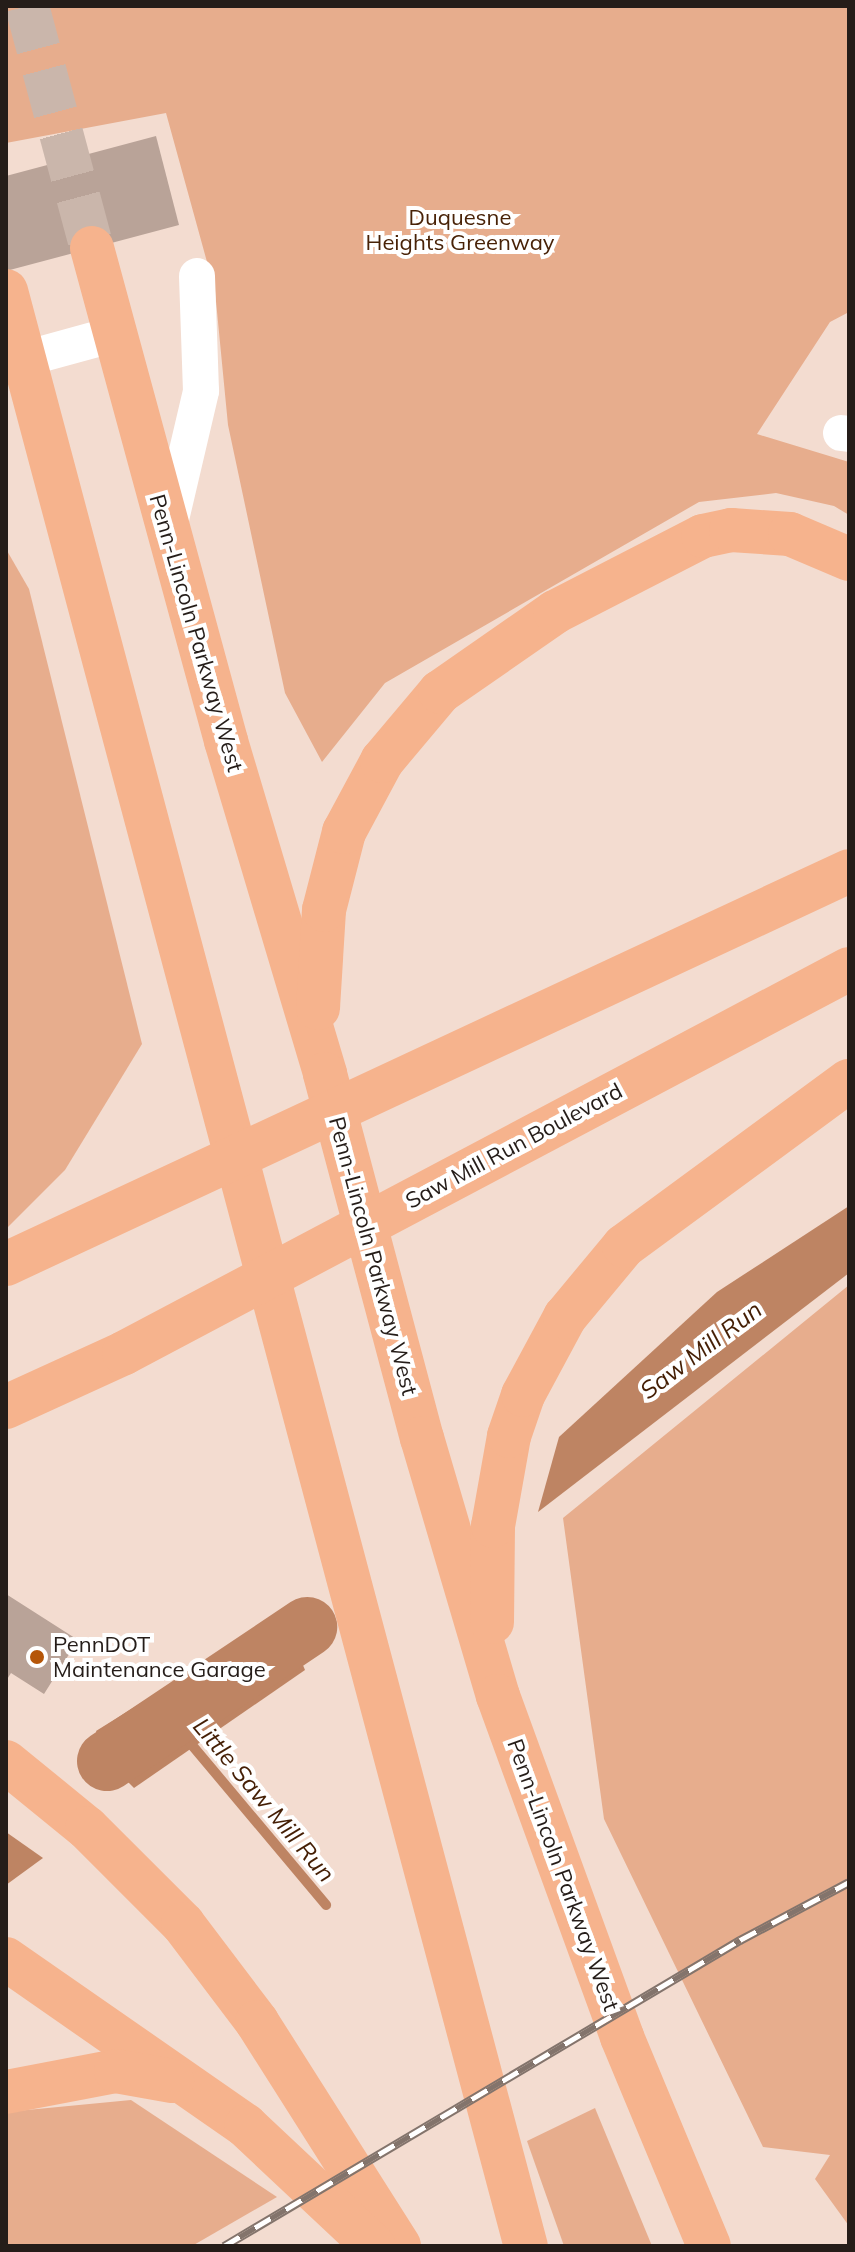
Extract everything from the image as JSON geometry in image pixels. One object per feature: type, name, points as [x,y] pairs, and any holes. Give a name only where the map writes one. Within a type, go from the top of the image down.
[{"type":"highway","name":"Penn-Lincoln Parkway West","points":[[92,248],[168,533],[325,1074],[422,1438],[498,1696],[622,2037],[709,2246]]},
{"type":"highway","points":[[6,291],[526,2246]]},
{"type":"highway","points":[[325,1074],[318,979],[332,871],[360,796],[410,725],[440,692],[528,628],[703,536],[731,530],[790,534],[849,559]]},
{"type":"highway","points":[[804,892],[849,851]]},
{"type":"highway","points":[[15,1263],[849,871]]},
{"type":"highway","name":"Saw Mill Run Boulevard","points":[[6,1407],[192,1317],[849,969]]},
{"type":"highway","points":[[498,1696],[491,1590],[493,1526],[509,1436],[542,1355],[593,1280],[624,1246],[849,1081]]},
{"type":"highway","points":[[6,1762],[87,1828],[183,1924],[257,2022],[399,2246]]},
{"type":"highway","points":[[6,1959],[217,2104],[288,2161],[374,2246]]},
{"type":"highway","points":[[6,2092],[94,2074],[131,2072],[179,2083],[217,2104]]},
{"type":"lane","points":[[168,533],[201,391],[197,276]]},
{"type":"lane","points":[[24,359],[115,334]]},
{"type":"green space","name":"Duquesne Heights Greenway","points":[[6,6],[849,6],[849,312],[830,322],[757,434],[849,462],[849,515],[834,506],[776,493],[699,502],[385,683],[322,762],[285,693],[228,425],[215,291],[166,113],[6,143]]},
{"type":"green space","points":[[6,549],[29,589],[142,1044],[65,1170],[6,1229]]},
{"type":"green space","points":[[849,1285],[849,2226],[815,2179],[830,2155],[763,2147],[604,1819],[563,1518]]},
{"type":"green space","points":[[131,2100],[277,2197],[192,2246],[6,2246],[6,2112]]},
{"type":"green space","points":[[595,2108],[652,2246],[564,2246],[527,2141]]},
{"type":"water","points":[[849,1206],[849,1273],[538,1512],[559,1437],[717,1292]]},
{"type":"water","points":[[282,1615],[305,1670],[134,1788],[107,1761],[96,1731]]},
{"type":"water","points":[[6,1832],[43,1858],[6,1885]]},
{"type":"building","points":[[156,136],[179,225],[6,271],[6,176]]},
{"type":"building","name":"PennDOT Maintenance Garage","points":[[6,1594],[78,1640],[44,1694],[11,1673],[6,1681]]},
{"type":"waterway","name":"Saw Mill Run","points":[[107,1761],[307,1627]]},
{"type":"waterway","name":"Little Saw Mill Run","points":[[186,1738],[326,1905]]},
{"type":"tunnel","points":[[27,6],[92,248]]},
{"type":"railway","points":[[224,2246],[740,1940],[849,1882]]},
{"type":"place","name":"PennDOT Maintenance Garage","points":[[37,1657]]}]
